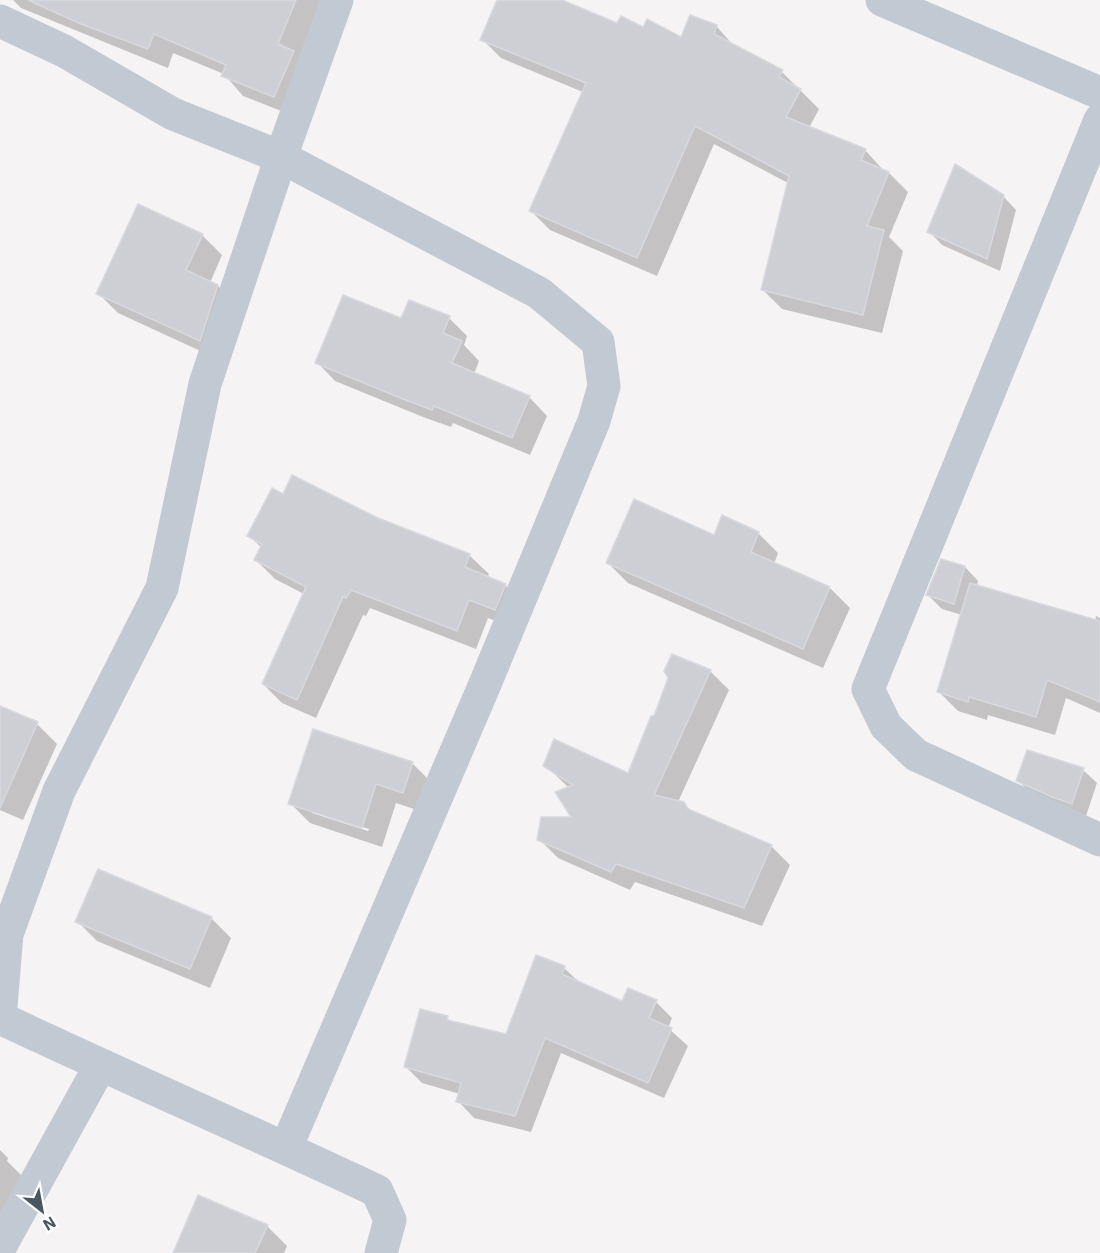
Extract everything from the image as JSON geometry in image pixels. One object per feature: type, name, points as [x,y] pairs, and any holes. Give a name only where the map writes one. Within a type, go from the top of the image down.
[{"type":"street","points":[[336,0],[280,157],[206,384],[162,588],[59,791],[7,934],[0,1018],[100,1066],[377,1191],[390,1220],[381,1253]]},
{"type":"street","points":[[882,0],[1100,93]]},
{"type":"street","points":[[0,21],[64,51],[173,114],[280,157],[539,292],[598,342],[604,386],[594,421],[286,1148]]},
{"type":"street","points":[[1100,120],[868,689],[886,726],[916,755],[1100,840]]},
{"type":"street","points":[[0,1246],[100,1066]]},
{"type":"building","points":[[28,0],[296,0],[278,44],[294,51],[274,97],[221,76],[226,65],[154,34],[148,49],[81,24]]},
{"type":"building","points":[[497,0],[562,0],[617,23],[621,16],[643,27],[647,19],[681,37],[690,15],[717,25],[714,34],[783,70],[779,77],[801,89],[786,117],[866,149],[861,160],[889,172],[867,226],[884,230],[863,315],[761,290],[789,176],[695,126],[637,258],[529,211],[586,83],[480,40]]},
{"type":"building","points":[[955,164],[1004,195],[987,259],[927,232]]},
{"type":"building","points":[[138,204],[203,234],[186,270],[218,285],[200,341],[96,294]]},
{"type":"building","points":[[343,295],[401,318],[409,300],[450,316],[443,333],[462,341],[452,363],[530,396],[512,438],[434,406],[432,410],[403,399],[315,363]]},
{"type":"building","points":[[292,475],[378,518],[470,554],[465,567],[506,584],[495,610],[469,600],[457,631],[351,590],[346,598],[343,597],[297,700],[262,684],[306,587],[254,560],[262,544],[247,536],[272,488],[283,494]]},
{"type":"building","points":[[634,499],[714,535],[722,515],[759,532],[751,552],[830,587],[803,649],[606,563]]},
{"type":"building","points":[[941,559],[965,566],[954,604],[926,595]]},
{"type":"building","points":[[970,583],[1100,621],[1100,702],[1047,680],[1036,717],[969,697],[968,702],[937,692]]},
{"type":"building","points":[[672,654],[711,670],[654,795],[684,802],[688,809],[772,845],[744,908],[616,864],[611,872],[537,840],[541,817],[571,817],[555,792],[573,785],[543,766],[554,739],[628,773],[651,716],[654,716],[668,678],[664,671]]},
{"type":"building","points":[[0,706],[38,722],[0,808]]},
{"type":"building","points":[[313,729],[413,762],[403,793],[376,784],[362,828],[288,804]]},
{"type":"building","points":[[1027,750],[1084,768],[1072,804],[1016,781]]},
{"type":"building","points":[[98,869],[212,917],[190,969],[75,922]]},
{"type":"building","points":[[536,955],[565,966],[562,974],[622,1001],[628,988],[657,1000],[649,1018],[672,1028],[648,1083],[545,1038],[515,1116],[456,1102],[461,1083],[404,1067],[420,1009],[448,1016],[447,1020],[506,1034]]},
{"type":"building","points":[[198,1195],[268,1225],[255,1253],[173,1253]]}]
